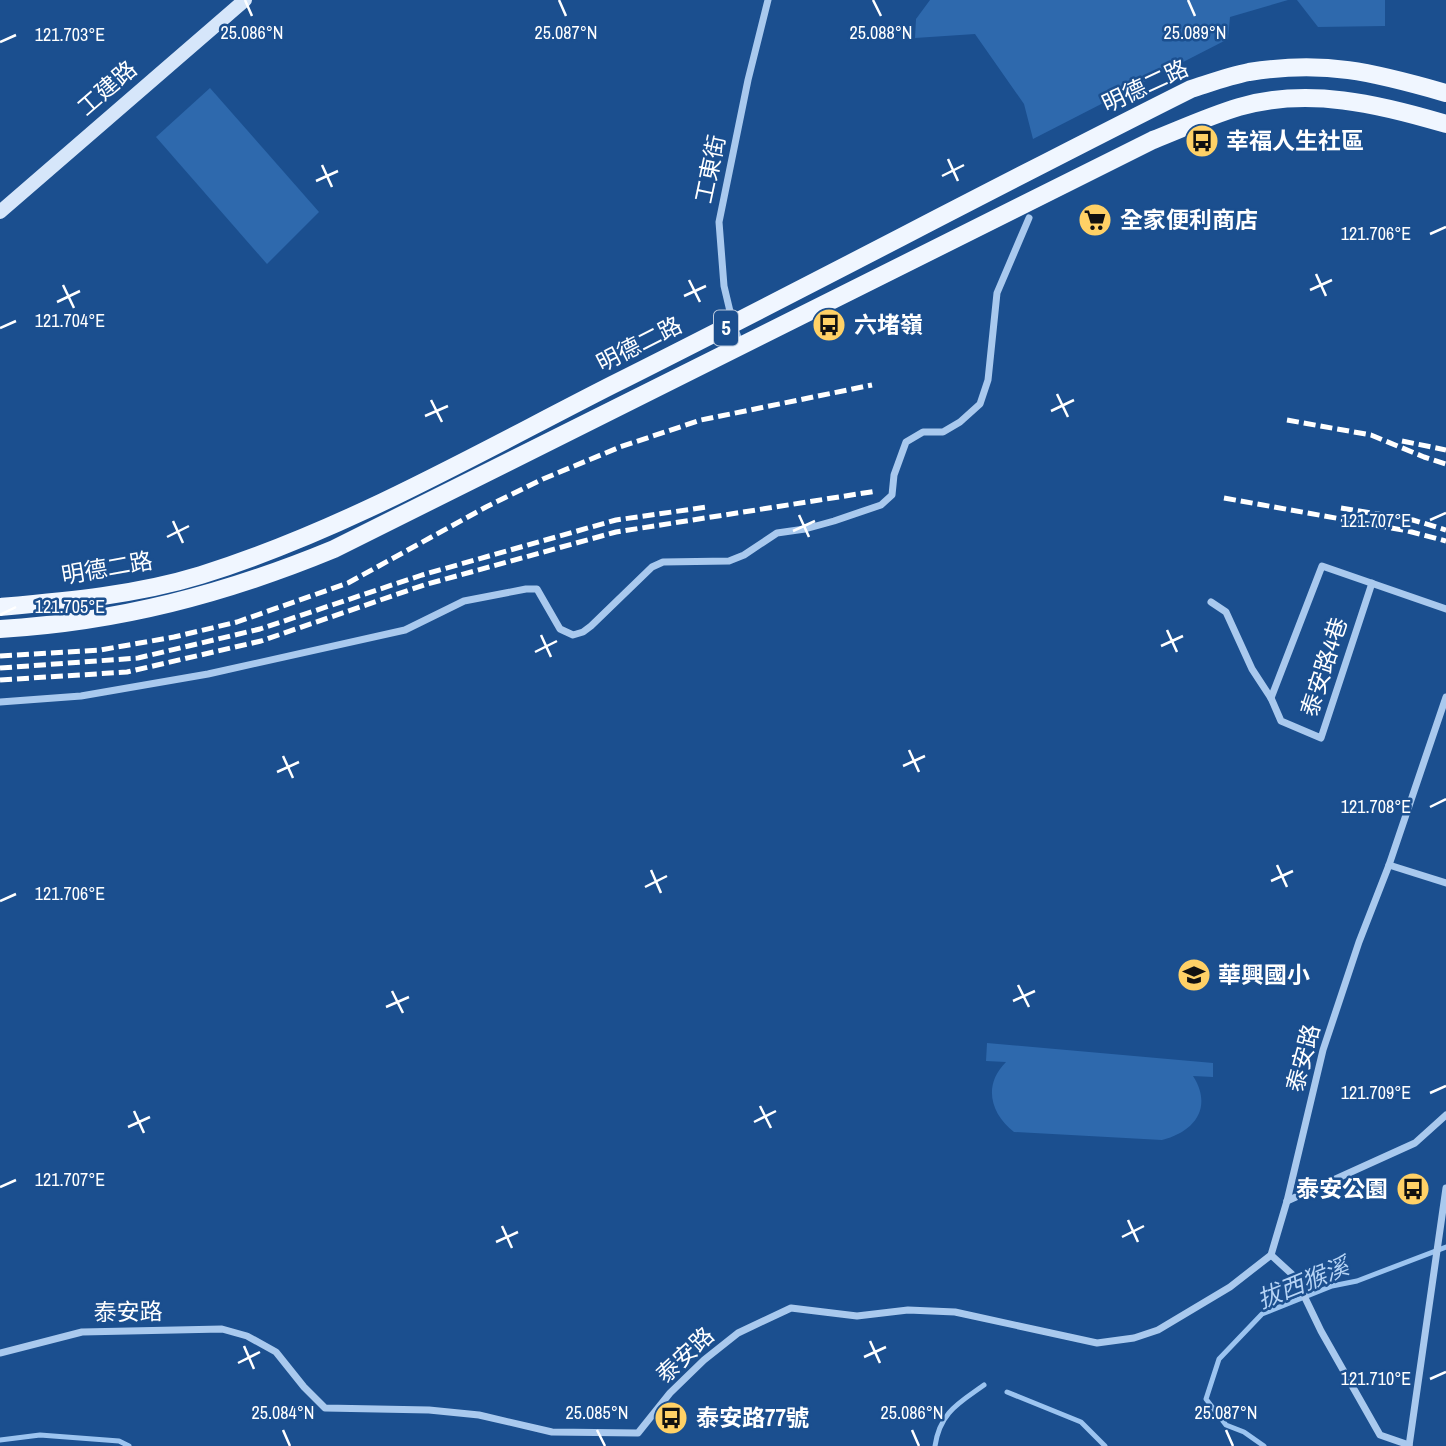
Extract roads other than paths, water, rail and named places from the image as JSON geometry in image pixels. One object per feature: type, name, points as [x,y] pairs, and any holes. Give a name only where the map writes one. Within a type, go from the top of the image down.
[{"type":"main road","name":"明德二路","points":[[0,607],[131,591],[198,576],[250,558],[376,504],[1191,89],[1246,73],[1297,66],[1339,67],[1386,75],[1446,93]]},
{"type":"main road","name":"明德二路","points":[[0,629],[102,617],[180,602],[282,570],[334,548],[1153,140],[1240,107],[1331,97],[1396,109],[1446,124]]},
{"type":"street","name":"工建路","points":[[0,212],[245,0]]},
{"type":"street","name":"工東街","points":[[742,346],[733,324],[724,286],[719,222],[748,80],[768,0]]},
{"type":"street","points":[[0,702],[81,696],[208,674],[404,630],[464,601],[526,589],[537,589],[560,629],[573,635],[583,632],[652,567],[663,562],[729,561],[744,555],[777,533],[805,530],[881,505],[892,495],[894,475],[906,442],[923,432],[943,432],[960,422],[980,404],[988,380],[997,293],[1029,218]]},
{"type":"street","name":"泰安路4巷","points":[[1210,602],[1226,612],[1252,669],[1282,721],[1321,738],[1372,583],[1322,566],[1271,698]]},
{"type":"street","points":[[1372,583],[1446,608]]},
{"type":"street","name":"泰安路","points":[[0,1353],[82,1332],[222,1329],[247,1336],[276,1352],[304,1387],[326,1408],[429,1410],[467,1414],[552,1432],[638,1433],[670,1394],[704,1360],[738,1334],[791,1308],[857,1316],[908,1310],[955,1312],[1097,1343],[1134,1338],[1158,1330],[1230,1287],[1271,1255],[1287,1201],[1323,1050],[1446,697]]},
{"type":"street","points":[[1388,865],[1446,883]]},
{"type":"street","points":[[1287,1201],[1415,1143],[1446,1115]]},
{"type":"street","points":[[1271,1255],[1295,1277],[1321,1331],[1380,1435],[1409,1445],[1446,1188]]},
{"type":"waterway","name":"拔西猴溪","points":[[1264,1446],[1244,1432],[1226,1425],[1206,1399],[1219,1359],[1262,1314],[1332,1286],[1357,1281],[1446,1247]]},
{"type":"waterway","name":"拔西猴溪","points":[[935,1446],[946,1417],[959,1403],[984,1385]]},
{"type":"waterway","name":"拔西猴溪","points":[[1007,1392],[1081,1422],[1105,1446]]},
{"type":"waterway","name":"拔西猴溪","points":[[0,1440],[40,1435],[119,1441],[129,1446]]},
{"type":"railway","points":[[0,656],[100,650],[237,622],[348,583],[486,507],[543,479],[620,447],[701,420],[872,385]]},
{"type":"railway","points":[[1287,420],[1371,435],[1446,464]]},
{"type":"railway","points":[[1402,441],[1446,450]]},
{"type":"railway","points":[[0,680],[127,672],[261,641],[424,585],[616,532],[877,491]]},
{"type":"railway","points":[[1224,498],[1408,531],[1446,541]]},
{"type":"railway","points":[[0,668],[138,658],[260,629],[422,575],[616,520],[707,507]]},
{"type":"railway","points":[[1341,508],[1413,520],[1446,530]]},
{"type":"place","name":"幸福人生社區","points":[[1202,141]]},
{"type":"place","name":"全家便利商店","points":[[1095,220]]},
{"type":"place","name":"六堵嶺","points":[[829,325]]},
{"type":"place","name":"華興國小","points":[[1194,975]]},
{"type":"place","name":"泰安公園","points":[[1413,1189]]},
{"type":"place","name":"泰安路77號","points":[[671,1418]]}]
